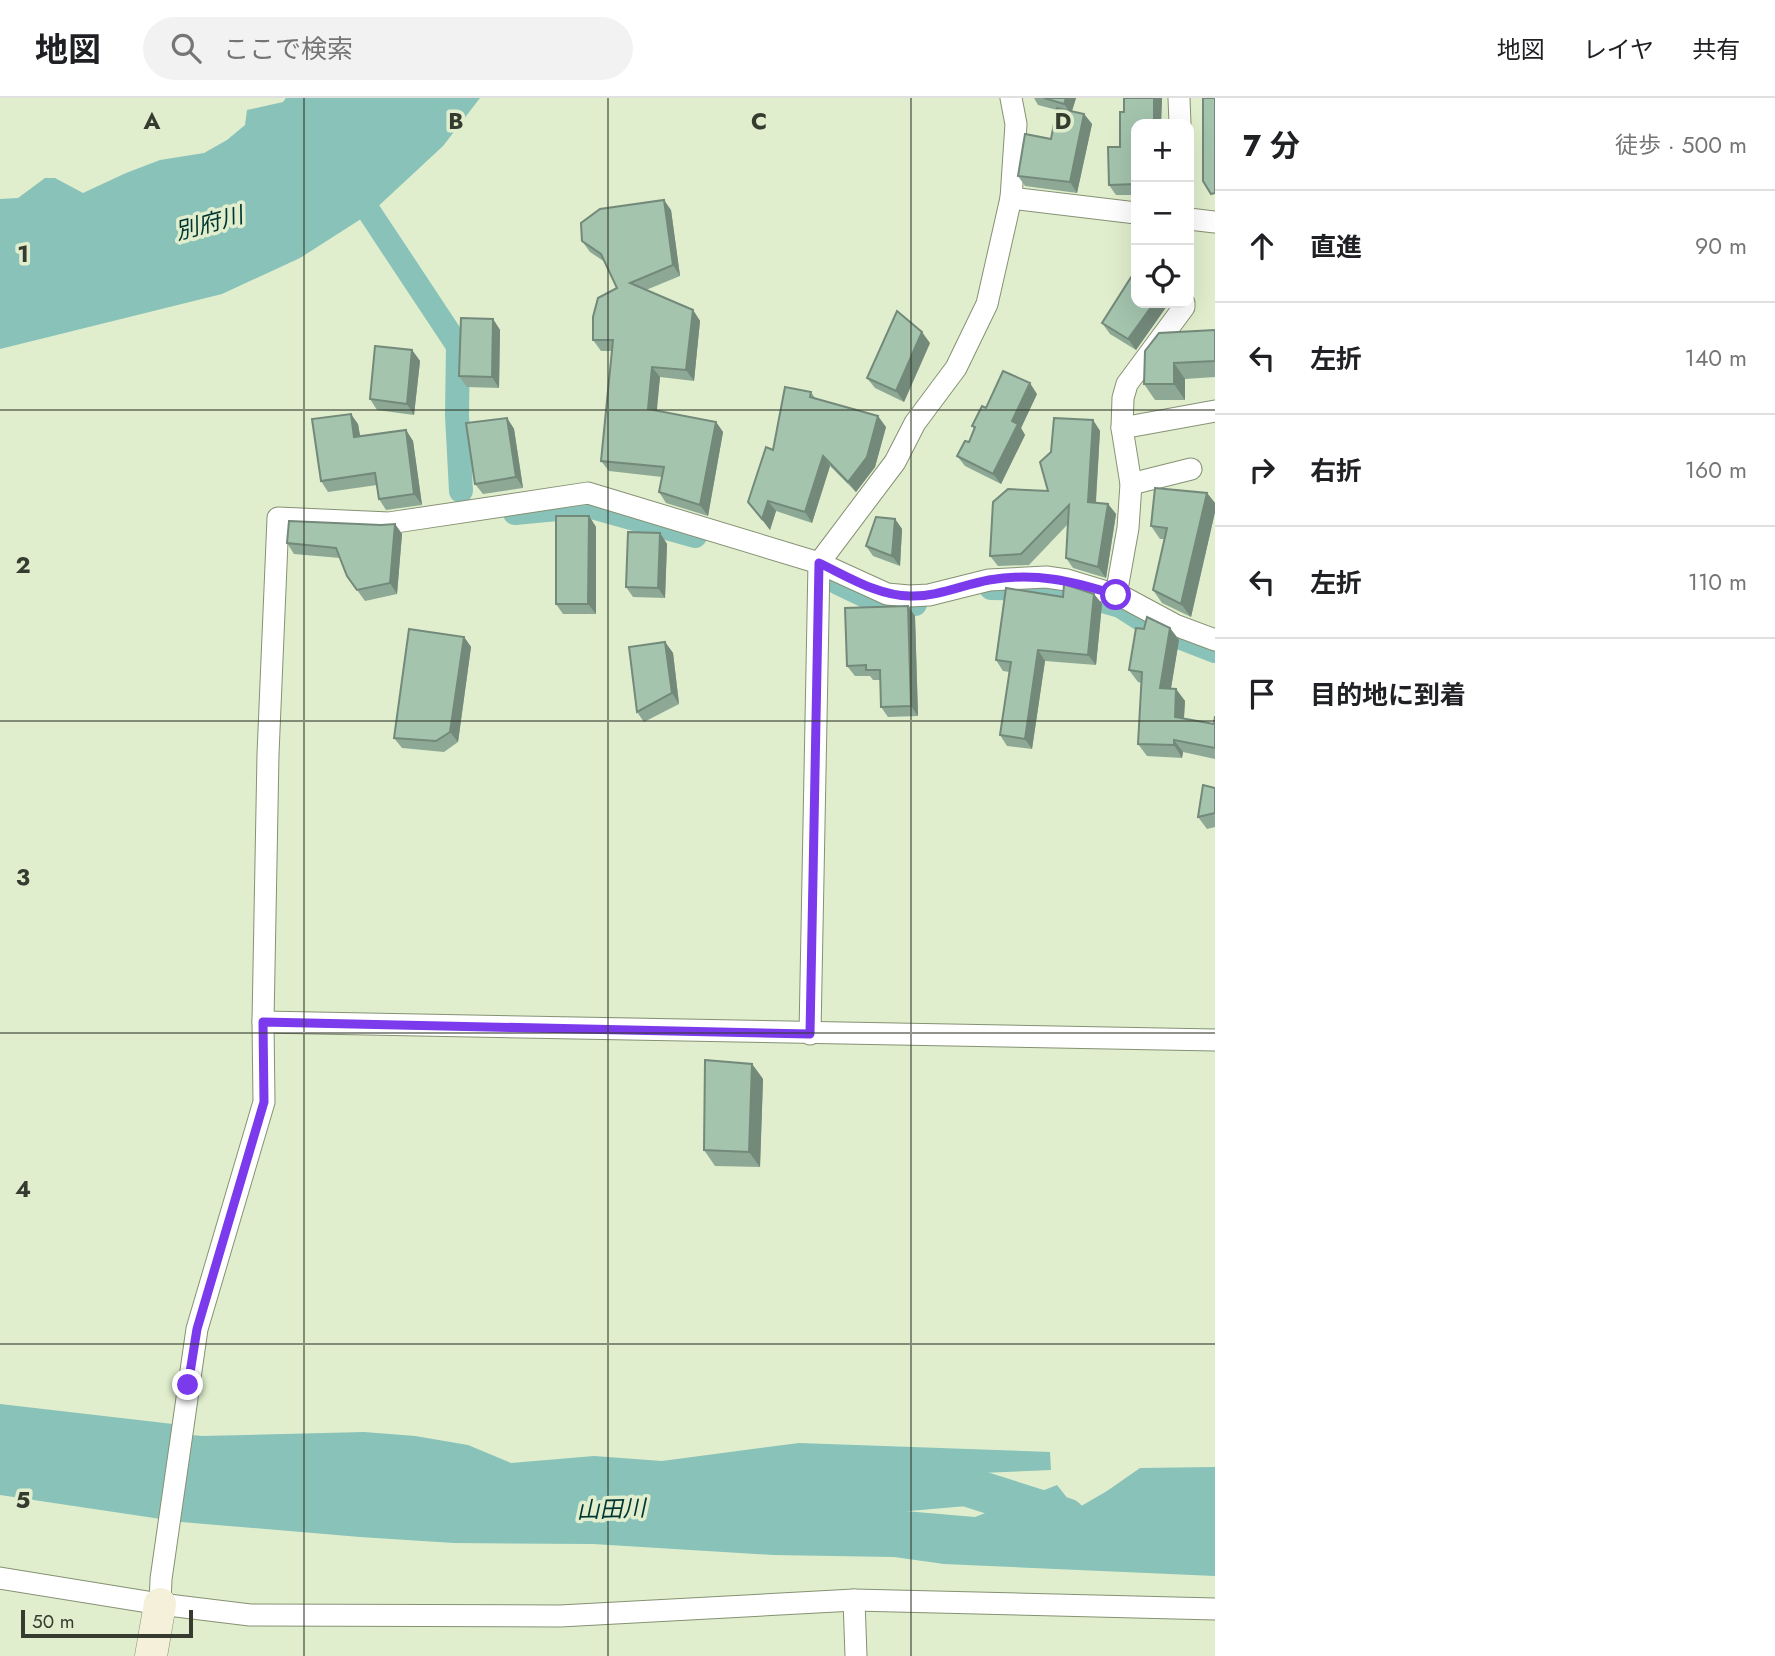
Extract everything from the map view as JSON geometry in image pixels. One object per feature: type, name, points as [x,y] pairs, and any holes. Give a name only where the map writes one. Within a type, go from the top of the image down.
[{"type":"street","points":[[810,1034],[819,563],[895,462],[915,423],[956,368],[986,304],[1012,198],[1017,124],[1011,98]]},
{"type":"street","points":[[1179,98],[1180,119]]},
{"type":"street","points":[[1012,198],[1131,212]]},
{"type":"street","points":[[1194,220],[1215,222]]},
{"type":"street","points":[[1116,595],[1128,528],[1131,484],[1122,428],[1123,398],[1127,384],[1183,308]]},
{"type":"street","points":[[1165,330],[1190,332]]},
{"type":"street","points":[[1122,428],[1215,411]]},
{"type":"street","points":[[1131,484],[1191,469]]},
{"type":"street","points":[[151,1656],[197,1329],[264,1102],[268,754],[278,518],[389,523],[588,493],[819,563],[887,594],[929,595],[989,580],[1046,577],[1067,580],[1116,595],[1175,625],[1215,640]]},
{"type":"street","points":[[263,1022],[1215,1040]]},
{"type":"street","points":[[0,1578],[161,1591],[250,1615],[560,1616],[855,1600],[1215,1609]]},
{"type":"street","points":[[855,1600],[856,1656]]},
{"type":"water","name":"別府川","points":[[286,98],[480,98],[443,146],[372,212],[300,258],[222,294],[0,349],[0,199],[18,198],[45,178],[55,178],[83,193],[160,160],[204,153],[227,140],[245,125],[247,110],[283,102]]},
{"type":"water","points":[[0,1404],[173,1424],[171,1433],[202,1436],[364,1432],[415,1436],[468,1445],[511,1463],[594,1456],[662,1461],[799,1443],[1050,1452],[1051,1470],[980,1473],[852,1488],[836,1497],[893,1510],[975,1517],[1057,1485],[1076,1509],[1140,1468],[1215,1467],[1215,1576],[944,1564],[894,1557],[773,1555],[593,1544],[454,1543],[181,1522],[0,1495]]},
{"type":"building","points":[[1044,98],[1066,98],[1064,104]]},
{"type":"building","points":[[1124,98],[1154,98],[1154,119],[1131,119],[1131,184],[1109,185],[1108,147],[1120,147],[1120,112],[1124,112]]},
{"type":"building","points":[[1203,98],[1215,98],[1215,193],[1211,194],[1203,181]]},
{"type":"building","points":[[1057,108],[1084,114],[1070,182],[1018,176],[1025,134],[1051,139]]},
{"type":"building","points":[[664,200],[673,265],[630,283],[693,310],[686,370],[652,367],[648,409],[716,422],[700,505],[659,492],[664,467],[601,461],[613,340],[593,340],[593,317],[598,298],[617,288],[601,254],[582,241],[581,223],[600,209]]},
{"type":"building","points":[[1131,277],[1131,308],[1150,308],[1128,339],[1102,323]]},
{"type":"building","points":[[897,311],[922,332],[896,391],[867,378]]},
{"type":"building","points":[[461,318],[493,319],[492,377],[459,376]]},
{"type":"building","points":[[1215,330],[1215,361],[1174,363],[1174,384],[1144,384],[1145,351],[1159,333]]},
{"type":"building","points":[[375,346],[412,350],[407,404],[370,399]]},
{"type":"building","points":[[1003,371],[1030,383],[1012,421],[1018,424],[993,474],[957,456],[965,441],[969,442],[975,427],[972,426],[982,406],[986,408]]},
{"type":"building","points":[[785,387],[811,392],[810,397],[878,416],[867,457],[848,482],[823,456],[805,512],[768,501],[762,519],[748,502],[766,447],[773,450]]},
{"type":"building","points":[[351,414],[354,437],[406,430],[414,494],[379,499],[375,473],[321,481],[312,419]]},
{"type":"building","points":[[507,418],[516,477],[475,484],[466,423]]},
{"type":"building","points":[[1054,418],[1093,420],[1088,502],[1108,504],[1098,567],[1066,558],[1069,505],[1021,554],[990,556],[993,502],[1008,489],[1048,491],[1040,462],[1051,452]]},
{"type":"building","points":[[1155,488],[1207,493],[1181,604],[1153,590],[1167,528],[1151,526]]},
{"type":"building","points":[[556,516],[589,516],[588,604],[556,604]]},
{"type":"building","points":[[876,517],[895,519],[892,556],[866,546]]},
{"type":"building","points":[[289,521],[395,524],[390,583],[357,590],[347,576],[336,548],[287,543]]},
{"type":"building","points":[[628,532],[660,533],[658,588],[626,587]]},
{"type":"building","points":[[1064,584],[1094,594],[1088,655],[1038,650],[1025,739],[1000,735],[1011,662],[996,660],[1006,588],[1063,597]]},
{"type":"building","points":[[908,606],[911,706],[881,707],[880,670],[866,670],[866,665],[847,666],[845,608]]},
{"type":"building","points":[[1147,617],[1170,628],[1160,688],[1176,689],[1175,717],[1214,724],[1215,716],[1215,748],[1174,740],[1174,745],[1138,744],[1142,672],[1129,670],[1136,628],[1144,629]]},
{"type":"building","points":[[409,629],[464,637],[450,732],[436,741],[394,738]]},
{"type":"building","points":[[665,642],[672,693],[637,712],[629,647]]},
{"type":"building","points":[[1203,785],[1215,788],[1215,813],[1198,817]]},
{"type":"building","points":[[705,1060],[752,1064],[749,1152],[704,1150]]},
{"type":"waterway","points":[[340,207],[366,207],[458,346],[457,415],[461,491]]},
{"type":"waterway","points":[[515,513],[588,506],[695,536]]},
{"type":"waterway","points":[[838,583],[880,603],[915,604]]},
{"type":"waterway","points":[[991,588],[1061,589],[1120,606],[1153,627],[1215,651]]},
{"type":"waterway","name":"山田川","points":[[781,1502],[965,1486],[1066,1518]]},
{"type":"route","points":[[188,1385],[197,1329],[264,1102],[263,1022],[810,1034],[819,563],[887,594],[929,595],[989,580],[1046,577],[1067,580],[1116,595]]}]
